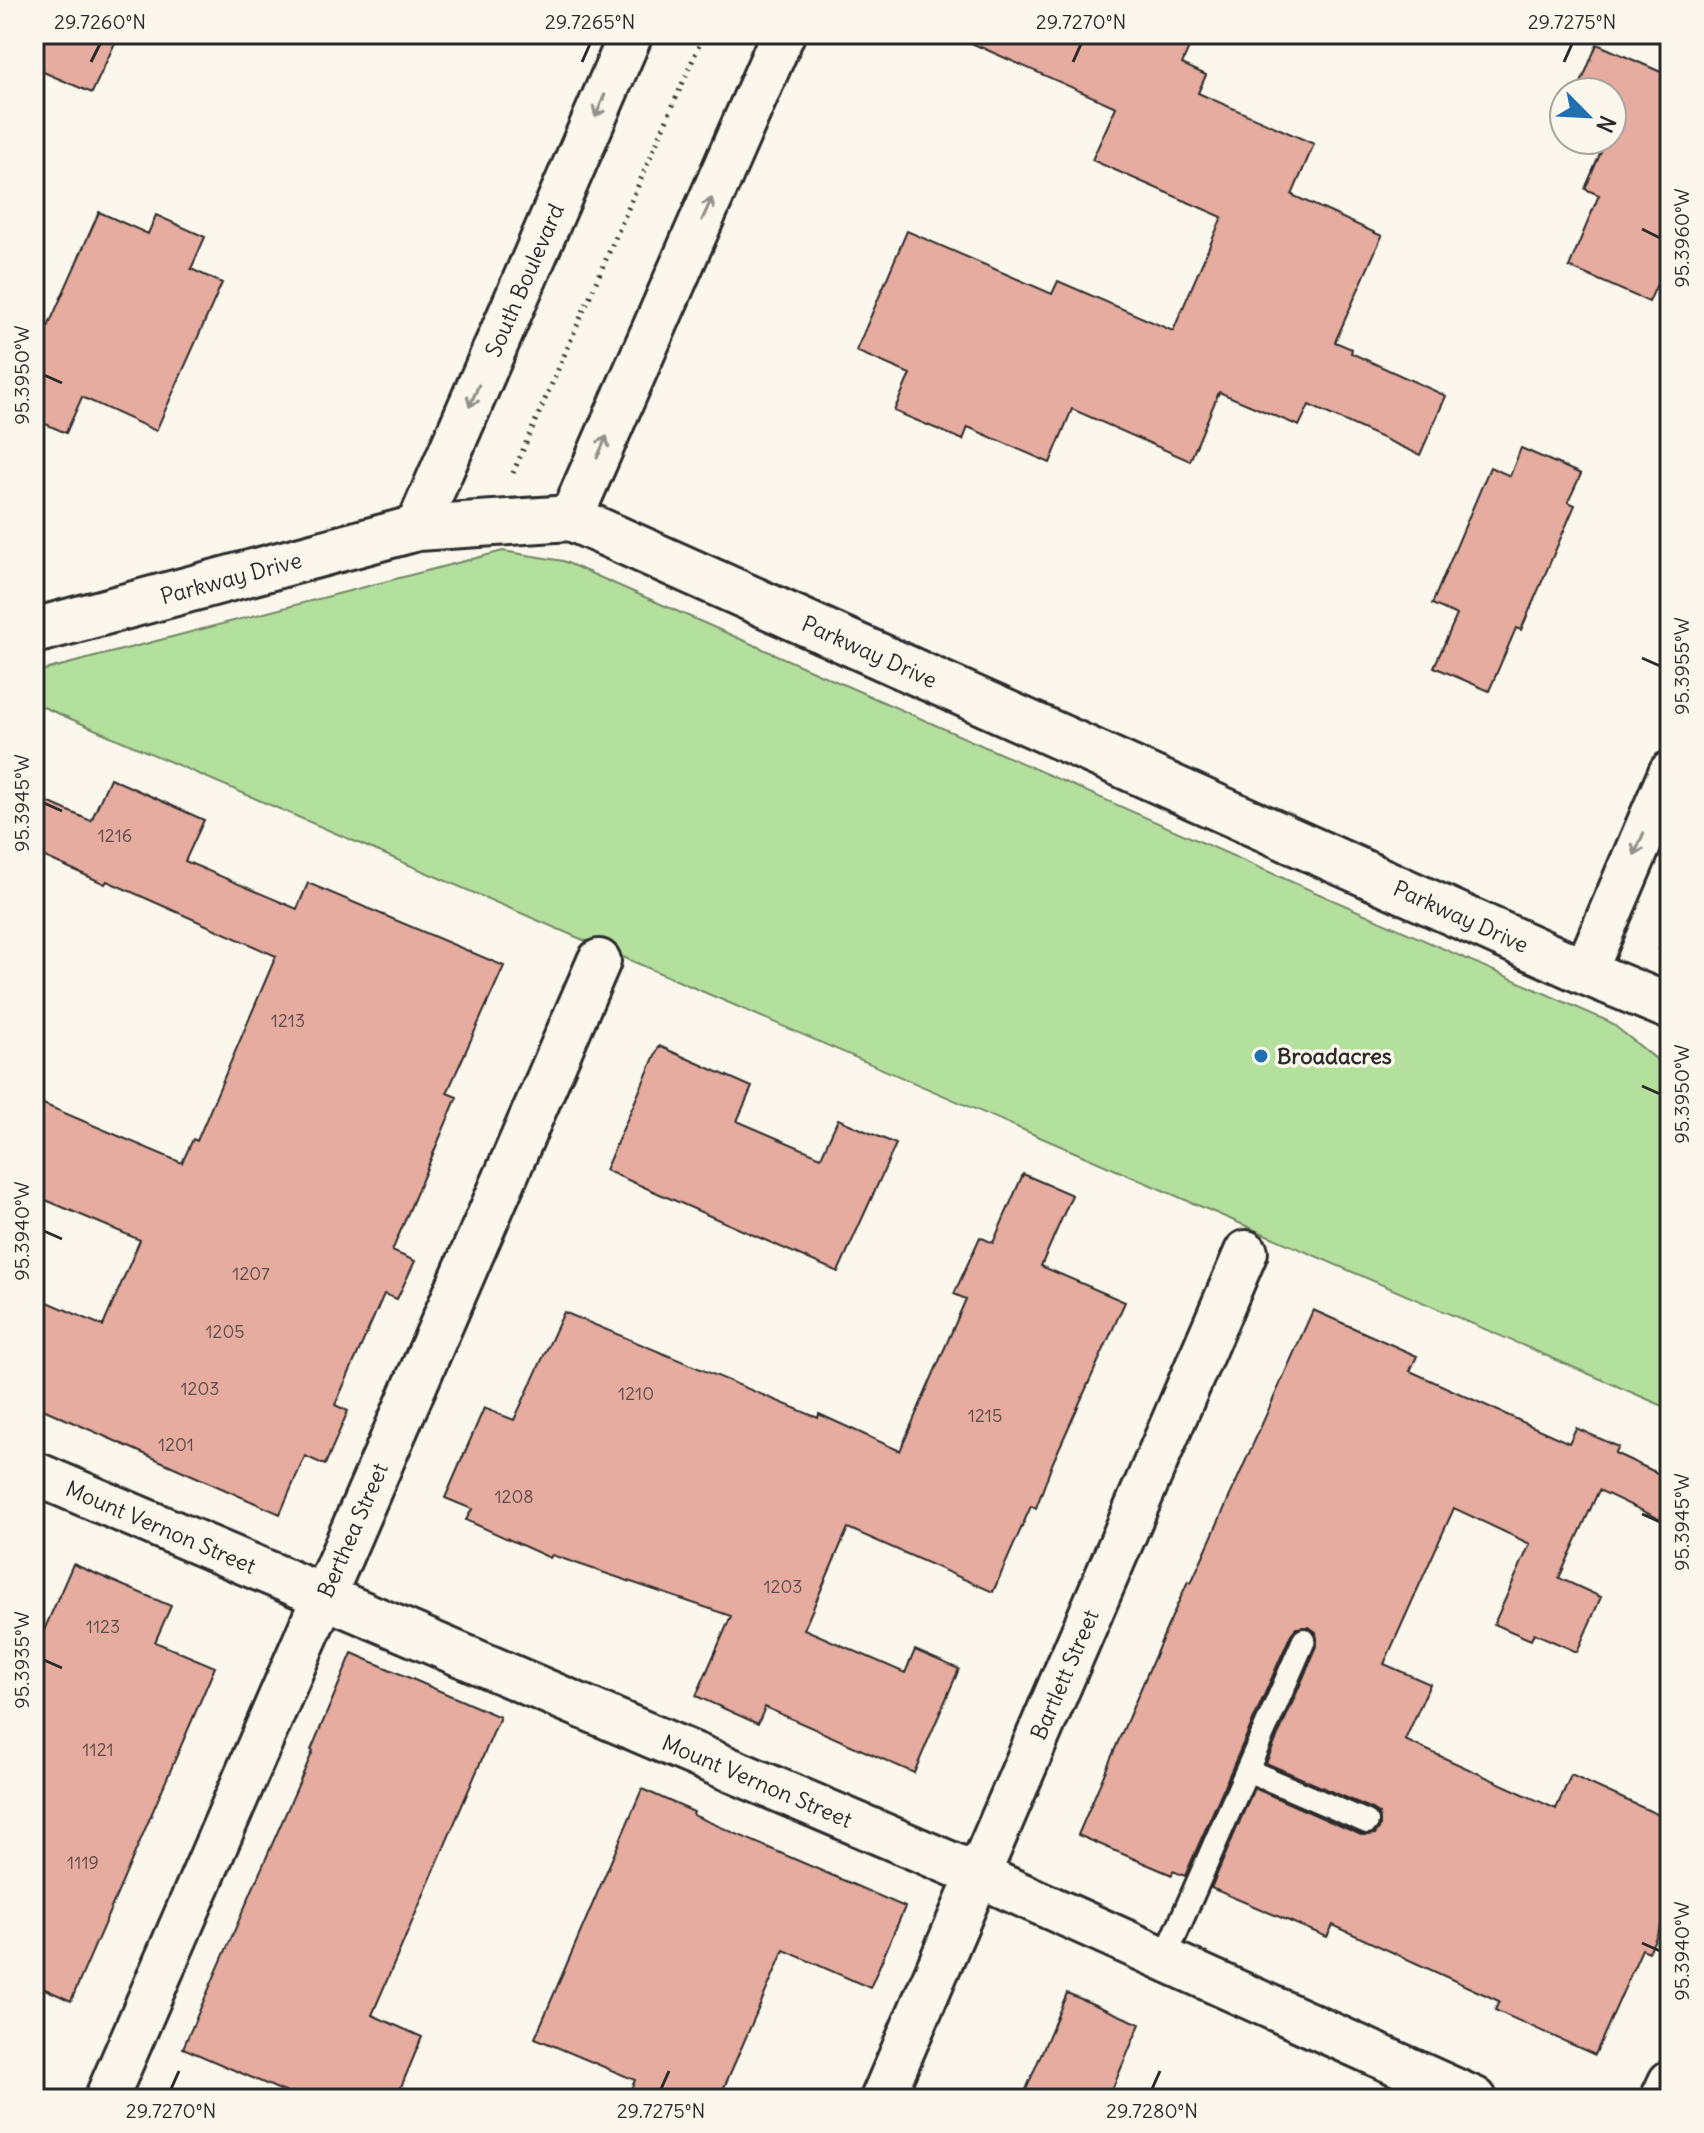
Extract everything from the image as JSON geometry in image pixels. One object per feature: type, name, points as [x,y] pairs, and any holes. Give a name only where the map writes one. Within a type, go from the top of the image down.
[{"type":"street","name":"South Boulevard","points":[[417,528],[631,34]]},
{"type":"street","points":[[571,518],[783,34]]},
{"type":"street","name":"Parkway Drive","points":[[34,631],[417,528],[571,518],[1585,972],[1670,1007]]},
{"type":"street","points":[[1585,972],[1670,773]]},
{"type":"street","name":"Berthea Street","points":[[106,2099],[599,961]]},
{"type":"street","name":"Bartlett Street","points":[[882,2099],[1246,1252]]},
{"type":"street","name":"Mount Vernon Street","points":[[34,1473],[980,1876],[1475,2099]]},
{"type":"street","points":[[1662,2099],[1670,2082]]},
{"type":"lane","points":[[1164,1960],[1304,1640]]},
{"type":"lane","points":[[1247,1770],[1367,1822]]},
{"type":"path","points":[[492,523],[704,34]]},
{"type":"green space","points":[[503,551],[563,561],[1610,1022],[1656,1059],[1670,1089],[1670,1409],[34,703],[34,679],[41,671]]},
{"type":"building","points":[[34,34],[119,34],[92,93],[34,68]]},
{"type":"building","points":[[951,34],[1195,34],[1182,64],[1206,75],[1198,93],[1314,144],[1292,195],[1382,236],[1335,342],[1352,349],[1351,353],[1446,396],[1420,455],[1309,405],[1299,426],[1219,392],[1190,461],[1072,409],[1050,463],[968,427],[963,440],[894,411],[910,374],[856,351],[907,231],[1052,294],[1058,281],[1173,331],[1222,217],[1092,160],[1116,107]]},
{"type":"building","points":[[1597,44],[1670,76],[1670,255],[1649,302],[1569,267],[1599,195],[1585,189],[1599,156],[1628,156],[1628,76],[1584,76]]},
{"type":"building","points":[[99,212],[148,234],[156,215],[205,237],[191,269],[222,283],[156,431],[82,397],[66,433],[34,419],[34,320],[48,327]]},
{"type":"building","points":[[1521,448],[1581,474],[1568,502],[1575,505],[1521,630],[1516,628],[1489,691],[1434,667],[1457,615],[1432,604],[1490,467],[1510,476]]},
{"type":"building","points":[[110,778],[204,820],[185,861],[297,909],[308,883],[504,966],[447,1093],[457,1097],[392,1251],[415,1261],[397,1299],[384,1294],[335,1405],[348,1411],[325,1465],[305,1456],[280,1514],[34,1405],[34,1296],[103,1326],[140,1240],[34,1195],[34,1100],[182,1163],[193,1139],[197,1141],[276,956],[34,852],[34,796],[91,821]]},
{"type":"building","points":[[659,1046],[752,1087],[737,1121],[821,1157],[838,1119],[896,1144],[838,1272],[605,1170]]},
{"type":"building","points":[[1023,1174],[1072,1195],[1041,1266],[1125,1302],[1053,1462],[1036,1508],[1031,1506],[993,1592],[848,1528],[804,1629],[905,1673],[915,1650],[959,1669],[914,1773],[765,1707],[758,1724],[696,1696],[731,1616],[552,1555],[550,1558],[466,1520],[472,1509],[445,1498],[484,1408],[514,1420],[564,1312],[818,1418],[819,1414],[900,1451],[966,1299],[954,1294],[980,1237],[993,1243]]},
{"type":"building","points":[[1313,1310],[1417,1356],[1410,1371],[1569,1443],[1576,1428],[1619,1447],[1615,1453],[1670,1479],[1670,1524],[1599,1490],[1559,1578],[1601,1597],[1577,1652],[1534,1633],[1531,1640],[1494,1624],[1530,1544],[1454,1508],[1384,1664],[1430,1684],[1405,1740],[1556,1809],[1571,1775],[1670,1820],[1670,1907],[1649,1952],[1642,1949],[1595,2055],[1495,2010],[1499,2001],[1333,1925],[1327,1937],[1211,1888],[1254,1788],[1361,1835],[1375,1834],[1380,1827],[1379,1814],[1373,1809],[1266,1763],[1317,1646],[1316,1632],[1309,1627],[1296,1628],[1291,1634],[1185,1876],[1173,1871],[1172,1875],[1078,1835],[1166,1630],[1188,1581],[1191,1583]]},
{"type":"building","points":[[73,1564],[171,1606],[155,1642],[215,1667],[71,2001],[34,1984],[34,1653]]},
{"type":"building","points":[[352,1653],[500,1717],[372,2015],[422,2037],[396,2099],[301,2099],[183,2048],[313,1751]]},
{"type":"building","points":[[642,1789],[694,1812],[693,1815],[905,1907],[870,1988],[784,1950],[719,2099],[627,2099],[635,2080],[535,2038]]},
{"type":"building","points":[[1067,1993],[1140,2024],[1108,2099],[1022,2099]]},
{"type":"place","name":"Broadacres","points":[[1261,1056]]}]
